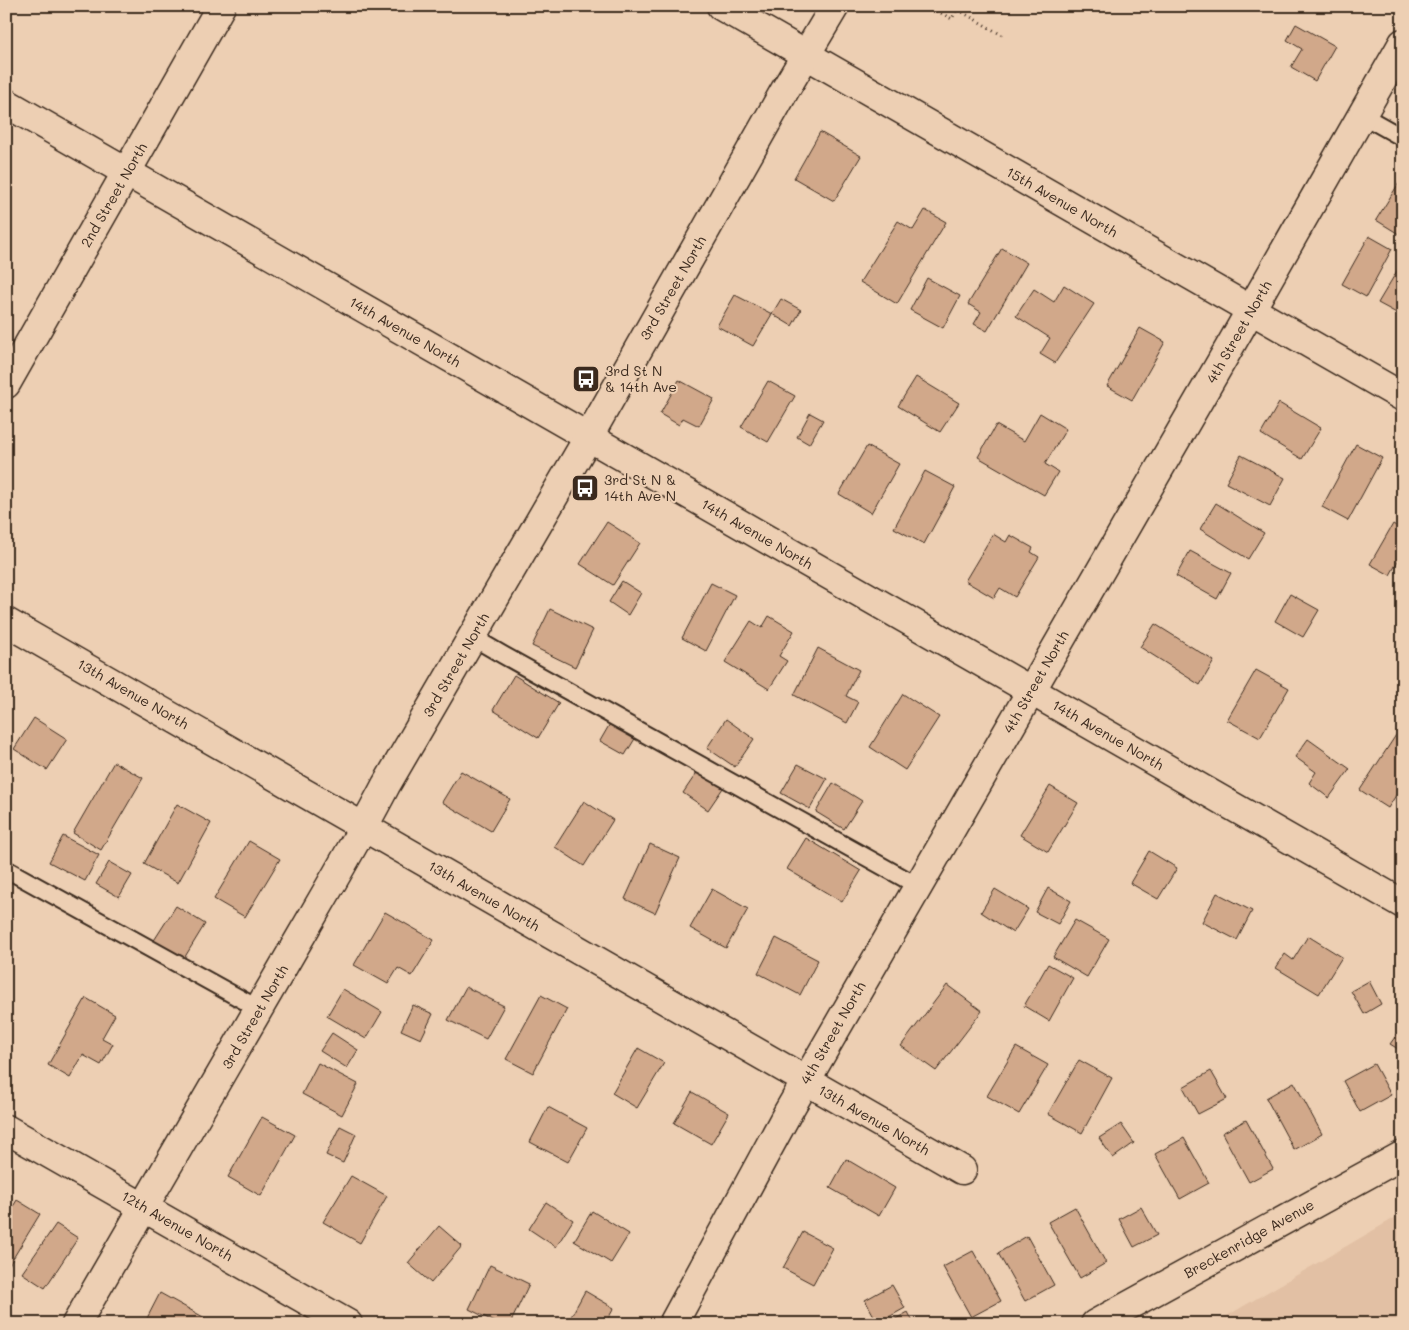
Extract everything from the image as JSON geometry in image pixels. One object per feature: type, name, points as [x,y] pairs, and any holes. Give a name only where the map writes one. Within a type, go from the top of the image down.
[{"type":"street","name":"2nd Street North","points":[[8,377],[222,6]]},
{"type":"street","name":"15th Avenue North","points":[[721,6],[1403,398]]},
{"type":"street","name":"3rd Street North","points":[[76,1324],[145,1208],[386,785],[588,438],[835,6]]},
{"type":"street","name":"4th Street North","points":[[673,1324],[806,1080],[1403,43]]},
{"type":"street","name":"14th Avenue North","points":[[6,103],[1403,904]]},
{"type":"street","name":"13th Avenue North","points":[[6,622],[962,1170]]},
{"type":"street","name":"12th Avenue North","points":[[6,1129],[348,1324]]},
{"type":"street","name":"Breckenridge Avenue","points":[[1095,1324],[1403,1155]]},
{"type":"lane","points":[[1362,115],[1403,138]]},
{"type":"lane","points":[[472,637],[528,670],[918,886]]},
{"type":"lane","points":[[6,869],[259,1009]]},
{"type":"path","points":[[939,6],[937,11],[952,19],[958,8],[1002,36]]},
{"type":"shaded area","points":[[1403,1213],[1403,1324],[1213,1324]]},
{"type":"building","points":[[1296,24],[1335,46],[1315,81],[1291,67],[1302,49],[1287,40]]},
{"type":"building","points":[[820,132],[861,156],[834,201],[794,178]]},
{"type":"building","points":[[1403,179],[1402,236],[1376,220]]},
{"type":"building","points":[[925,210],[946,222],[897,304],[860,282],[898,221],[913,230]]},
{"type":"building","points":[[1369,236],[1392,249],[1366,297],[1342,284]]},
{"type":"building","points":[[1002,248],[1027,263],[987,331],[974,324],[981,312],[968,304]]},
{"type":"building","points":[[1403,261],[1403,315],[1402,316],[1378,303]]},
{"type":"building","points":[[927,278],[960,296],[943,328],[910,310]]},
{"type":"building","points":[[1064,285],[1094,304],[1055,363],[1040,354],[1050,338],[1016,316],[1034,289],[1054,302]]},
{"type":"building","points":[[735,295],[772,314],[753,346],[717,326]]},
{"type":"building","points":[[781,299],[801,310],[792,326],[772,314]]},
{"type":"building","points":[[1140,328],[1165,342],[1132,400],[1107,386]]},
{"type":"building","points":[[916,377],[959,403],[940,432],[898,406]]},
{"type":"building","points":[[679,380],[714,399],[699,426],[683,418],[679,425],[660,414]]},
{"type":"building","points":[[768,381],[795,396],[768,442],[741,427]]},
{"type":"building","points":[[1279,403],[1321,428],[1302,459],[1261,434]]},
{"type":"building","points":[[810,413],[823,420],[809,444],[797,437]]},
{"type":"building","points":[[1040,413],[1066,429],[1045,464],[1058,472],[1044,495],[978,457],[996,425],[1024,441]]},
{"type":"building","points":[[1356,444],[1382,458],[1348,521],[1322,507]]},
{"type":"building","points":[[867,446],[899,464],[871,513],[839,494]]},
{"type":"building","points":[[1241,455],[1285,478],[1270,506],[1226,483]]},
{"type":"building","points":[[925,471],[955,487],[924,544],[894,528]]},
{"type":"building","points":[[1216,503],[1264,533],[1248,559],[1200,529]]},
{"type":"building","points":[[607,522],[640,543],[613,585],[580,564]]},
{"type":"building","points":[[1393,524],[1403,530],[1403,552],[1390,575],[1370,564]]},
{"type":"building","points":[[993,534],[1006,542],[1010,535],[1033,548],[1031,552],[1039,557],[1015,597],[1000,588],[994,598],[965,581]]},
{"type":"building","points":[[1190,551],[1231,573],[1217,599],[1176,576]]},
{"type":"building","points":[[622,581],[641,593],[628,615],[609,602]]},
{"type":"building","points":[[711,583],[735,595],[706,651],[682,638]]},
{"type":"building","points":[[1290,594],[1319,610],[1303,637],[1275,621]]},
{"type":"building","points":[[550,609],[593,630],[575,667],[532,646]]},
{"type":"building","points":[[769,616],[794,631],[779,656],[787,661],[769,689],[725,662],[751,621],[762,628]]},
{"type":"building","points":[[1155,624],[1214,661],[1200,685],[1140,647]]},
{"type":"building","points":[[818,648],[859,670],[846,696],[858,702],[847,723],[794,695]]},
{"type":"building","points":[[1256,670],[1289,688],[1260,738],[1227,720]]},
{"type":"building","points":[[514,675],[559,703],[538,738],[493,710]]},
{"type":"building","points":[[903,694],[939,717],[905,770],[870,747]]},
{"type":"building","points":[[34,718],[67,739],[47,770],[14,749]]},
{"type":"building","points":[[726,719],[754,739],[735,767],[707,748]]},
{"type":"building","points":[[611,722],[636,737],[625,755],[600,741]]},
{"type":"building","points":[[1396,735],[1403,740],[1403,784],[1388,808],[1360,790]]},
{"type":"building","points":[[1308,739],[1350,769],[1329,798],[1309,783],[1316,772],[1295,757]]},
{"type":"building","points":[[114,762],[143,778],[101,850],[73,833]]},
{"type":"building","points":[[798,764],[827,779],[810,809],[781,793]]},
{"type":"building","points":[[461,771],[510,799],[491,831],[442,802]]},
{"type":"building","points":[[698,771],[723,788],[708,810],[683,793]]},
{"type":"building","points":[[833,783],[862,801],[844,829],[816,812]]},
{"type":"building","points":[[1050,786],[1078,803],[1048,852],[1020,835]]},
{"type":"building","points":[[584,801],[613,820],[584,866],[555,847]]},
{"type":"building","points":[[177,804],[211,823],[178,883],[144,864]]},
{"type":"building","points":[[63,836],[99,855],[85,881],[49,862]]},
{"type":"building","points":[[806,838],[861,871],[842,902],[787,869]]},
{"type":"building","points":[[249,841],[280,859],[245,917],[214,899]]},
{"type":"building","points":[[650,844],[680,858],[655,913],[625,899]]},
{"type":"building","points":[[1149,851],[1177,868],[1158,899],[1130,883]]},
{"type":"building","points":[[109,862],[132,875],[119,897],[96,884]]},
{"type":"building","points":[[1048,888],[1071,901],[1058,924],[1035,912]]},
{"type":"building","points":[[712,889],[748,909],[726,948],[690,928]]},
{"type":"building","points":[[995,889],[1028,909],[1013,933],[981,912]]},
{"type":"building","points":[[1217,893],[1252,911],[1237,940],[1202,922]]},
{"type":"building","points":[[176,906],[205,924],[183,960],[153,942]]},
{"type":"building","points":[[385,912],[434,940],[412,976],[398,968],[388,984],[354,965]]},
{"type":"building","points":[[1075,920],[1109,939],[1087,977],[1053,957]]},
{"type":"building","points":[[1308,936],[1342,957],[1319,994],[1276,968],[1285,954],[1293,960]]},
{"type":"building","points":[[776,938],[818,960],[800,995],[758,973]]},
{"type":"building","points":[[1048,964],[1073,978],[1049,1021],[1024,1006]]},
{"type":"building","points":[[1369,981],[1381,1004],[1364,1014],[1351,991]]},
{"type":"building","points":[[947,985],[982,1011],[936,1071],[901,1046]]},
{"type":"building","points":[[466,987],[504,1006],[486,1039],[448,1020]]},
{"type":"building","points":[[343,989],[382,1012],[366,1039],[327,1016]]},
{"type":"building","points":[[541,995],[567,1009],[533,1073],[506,1059]]},
{"type":"building","points":[[86,998],[115,1015],[102,1038],[113,1044],[101,1065],[83,1055],[70,1078],[48,1065]]},
{"type":"building","points":[[413,1005],[433,1014],[421,1039],[401,1030]]},
{"type":"building","points":[[1403,1026],[1403,1052],[1390,1044]]},
{"type":"building","points":[[332,1033],[358,1050],[347,1068],[320,1051]]},
{"type":"building","points":[[1016,1047],[1048,1065],[1019,1114],[987,1096]]},
{"type":"building","points":[[638,1048],[664,1063],[637,1108],[612,1093]]},
{"type":"building","points":[[1079,1060],[1112,1078],[1082,1133],[1048,1114]]},
{"type":"building","points":[[318,1063],[358,1084],[342,1115],[302,1094]]},
{"type":"building","points":[[1374,1064],[1391,1095],[1360,1112],[1343,1081]]},
{"type":"building","points":[[1211,1071],[1227,1099],[1198,1114],[1183,1087]]},
{"type":"building","points":[[1294,1082],[1322,1134],[1294,1150],[1266,1098]]},
{"type":"building","points":[[692,1092],[729,1113],[711,1144],[674,1123]]},
{"type":"building","points":[[548,1107],[587,1128],[568,1162],[530,1142]]},
{"type":"building","points":[[262,1117],[295,1135],[261,1196],[228,1177]]},
{"type":"building","points":[[1246,1120],[1273,1169],[1249,1182],[1222,1133]]},
{"type":"building","points":[[1121,1124],[1134,1143],[1113,1158],[1099,1138]]},
{"type":"building","points":[[340,1126],[356,1134],[343,1163],[326,1155]]},
{"type":"building","points":[[1184,1138],[1209,1183],[1180,1199],[1155,1154]]},
{"type":"building","points":[[846,1159],[895,1188],[879,1216],[830,1188]]},
{"type":"building","points":[[351,1176],[387,1196],[360,1243],[323,1222]]},
{"type":"building","points":[[17,1200],[40,1214],[9,1265],[6,1263],[6,1218]]},
{"type":"building","points":[[546,1202],[573,1220],[556,1247],[529,1229]]},
{"type":"building","points":[[1075,1207],[1106,1263],[1080,1278],[1048,1222]]},
{"type":"building","points":[[1141,1207],[1157,1235],[1134,1247],[1119,1219]]},
{"type":"building","points":[[592,1211],[629,1234],[611,1263],[574,1241]]},
{"type":"building","points":[[56,1224],[78,1238],[45,1288],[22,1273]]},
{"type":"building","points":[[439,1226],[462,1246],[431,1283],[408,1263]]},
{"type":"building","points":[[803,1232],[833,1248],[813,1284],[783,1268]]},
{"type":"building","points":[[1027,1236],[1054,1285],[1025,1301],[998,1253]]},
{"type":"building","points":[[973,1251],[1001,1301],[971,1317],[943,1267]]},
{"type":"building","points":[[490,1265],[529,1284],[510,1324],[499,1324],[469,1309]]},
{"type":"building","points":[[892,1285],[905,1308],[878,1323],[865,1300]]},
{"type":"building","points":[[585,1291],[614,1308],[605,1324],[567,1324]]},
{"type":"building","points":[[160,1293],[205,1318],[201,1324],[144,1324]]},
{"type":"building","points":[[908,1312],[914,1324],[887,1324]]},
{"type":"place","name":"3rd St N & 14th Ave","points":[[586,379]]},
{"type":"place","name":"3rd St N & 14th Ave N","points":[[585,488]]}]
